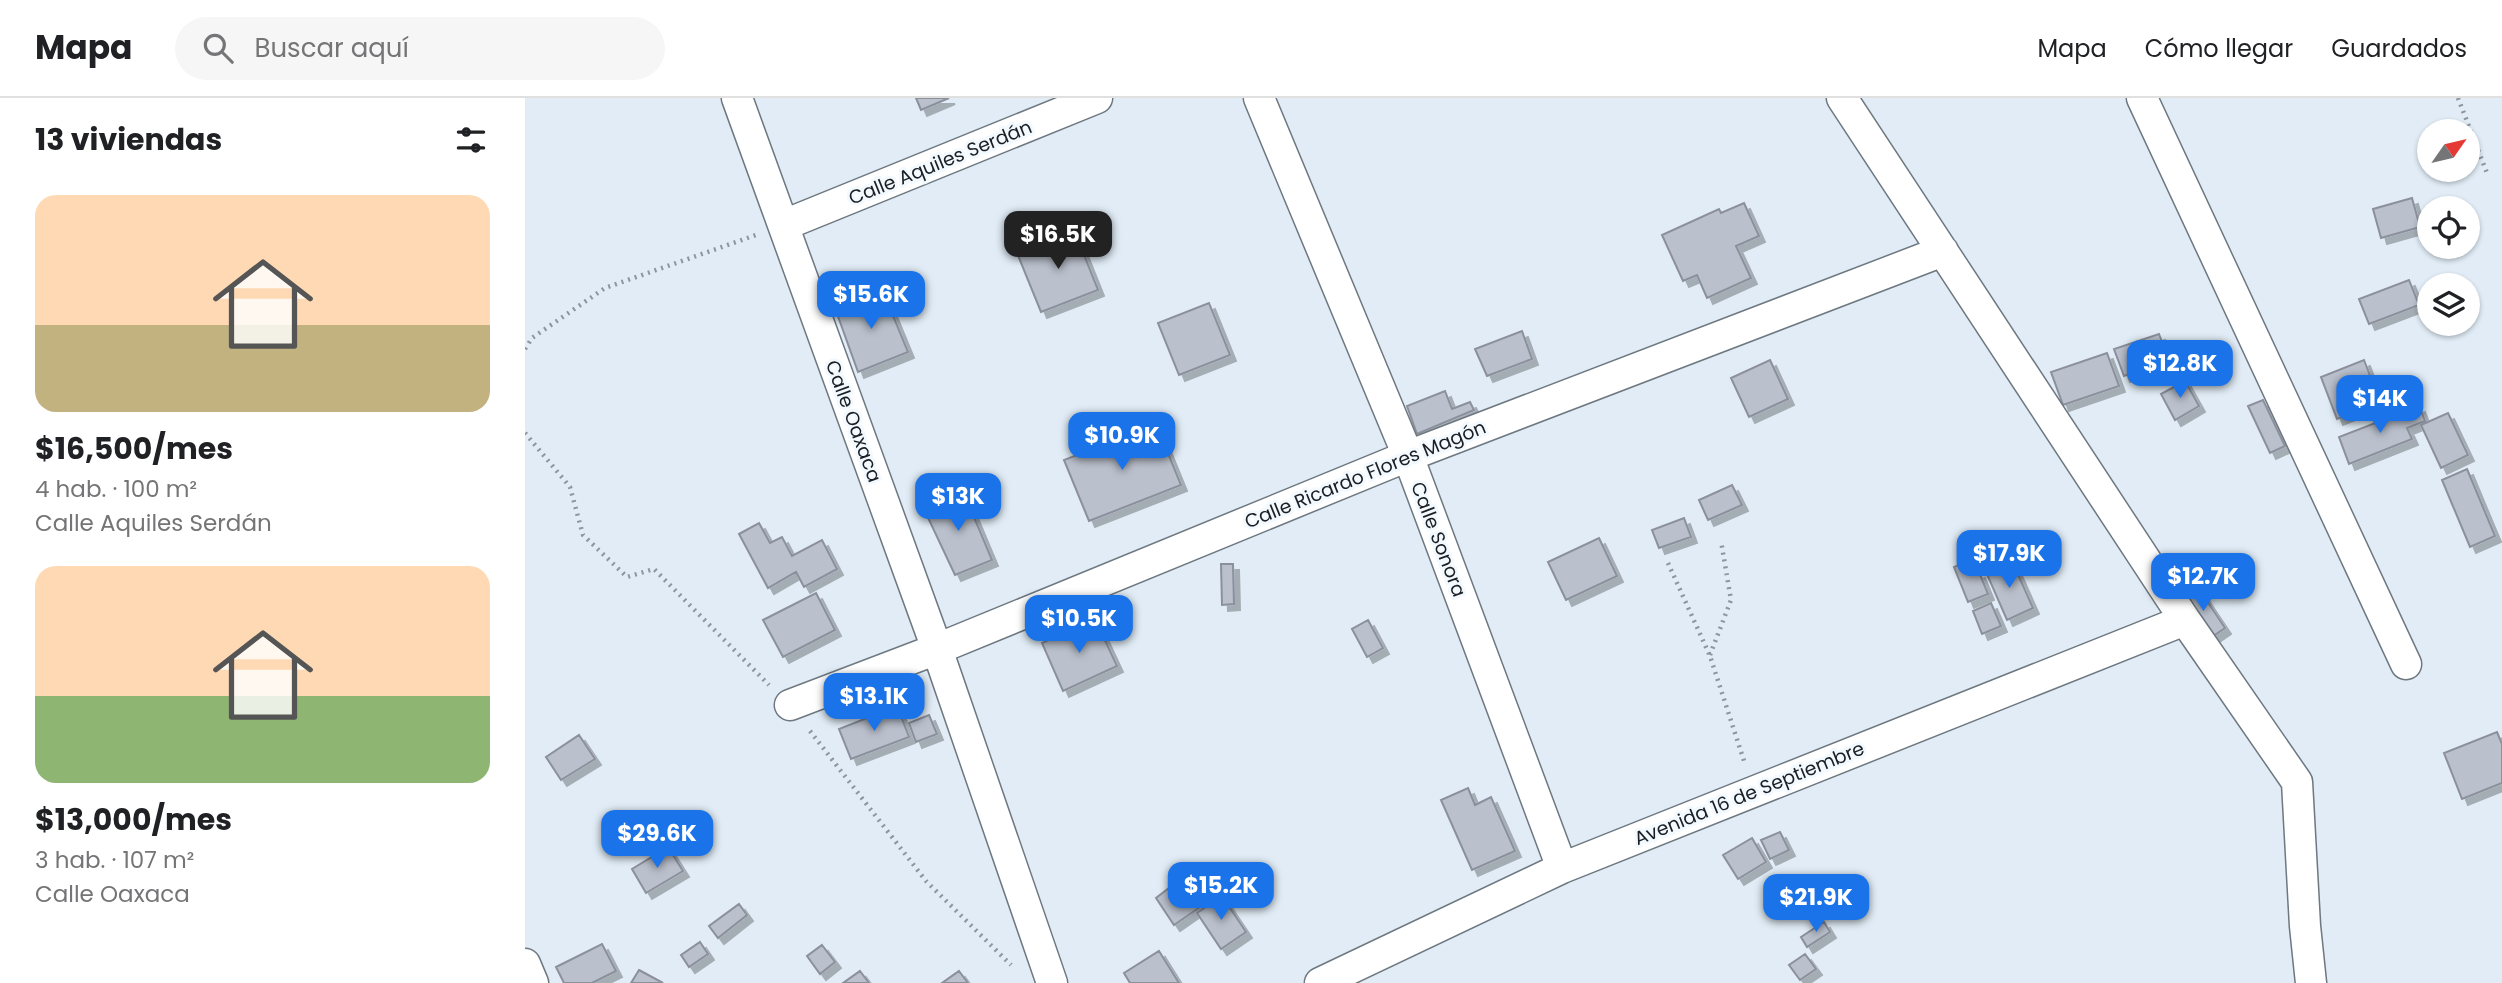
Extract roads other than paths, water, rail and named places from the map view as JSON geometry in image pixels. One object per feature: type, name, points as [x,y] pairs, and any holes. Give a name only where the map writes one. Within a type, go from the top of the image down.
[{"type":"street","name":"Calle Oaxaca","points":[[737,98],[937,649],[1052,983]]},
{"type":"street","name":"Calle Aquiles Serdán","points":[[783,225],[1097,98]]},
{"type":"street","name":"Calle Sonora","points":[[1259,98],[1408,456],[1562,868]]},
{"type":"street","points":[[1842,98],[2185,620],[2297,782],[2311,983]]},
{"type":"street","points":[[2142,98],[2406,664]]},
{"type":"street","name":"Calle Ricardo Flores Magón","points":[[790,705],[937,649],[1408,456],[1943,251]]},
{"type":"street","name":"Avenida 16 de Septiembre","points":[[1320,983],[1562,868],[2185,620]]},
{"type":"street","points":[[525,964],[533,983]]}]
